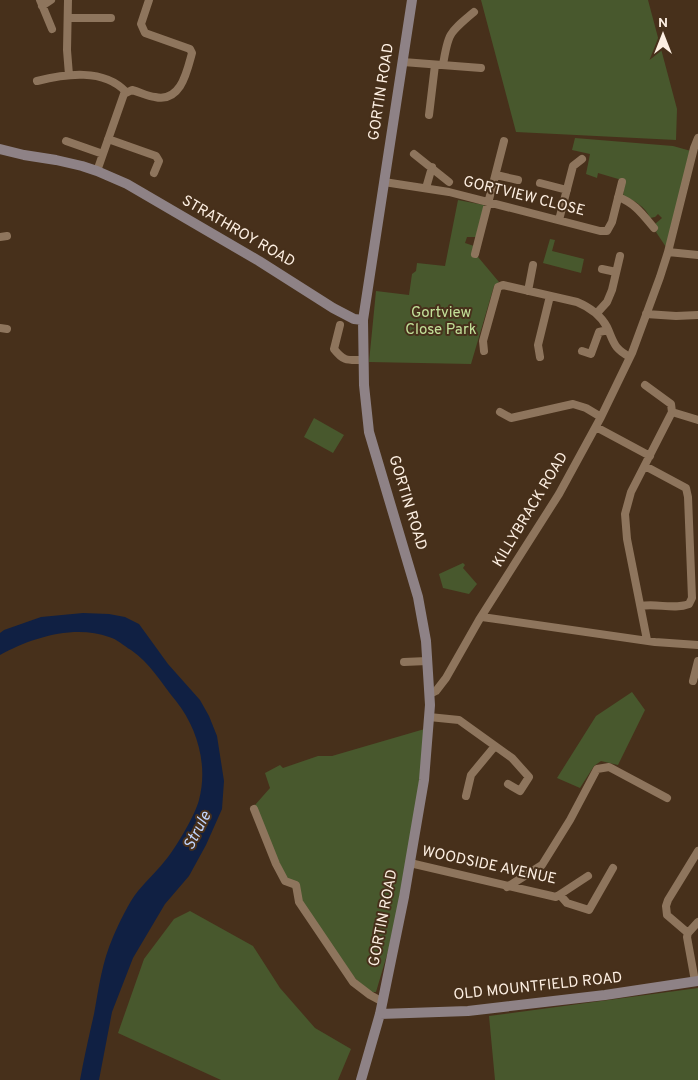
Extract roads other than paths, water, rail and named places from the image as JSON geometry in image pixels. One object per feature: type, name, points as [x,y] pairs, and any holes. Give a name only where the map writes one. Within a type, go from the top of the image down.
[{"type":"main road","name":"GORTIN ROAD","points":[[362,1080],[383,1002],[410,863],[424,780],[429,717],[430,694],[427,661],[418,597],[369,432],[363,360],[363,320],[412,0]]},
{"type":"main road","name":"STRATHROY ROAD","points":[[0,149],[82,166],[127,184],[339,311],[354,319],[363,320]]},
{"type":"main road","name":"OLD MOUNTFIELD ROAD","points":[[380,1014],[468,1011],[606,995],[697,981]]},
{"type":"street","points":[[51,0],[41,3],[52,29]]},
{"type":"street","points":[[68,0],[67,50],[69,75]]},
{"type":"street","points":[[126,92],[132,90],[161,98],[173,93],[183,83],[192,53],[190,49],[145,33],[141,24],[149,0]]},
{"type":"street","points":[[429,115],[430,101],[447,39],[455,28],[472,17]]},
{"type":"street","points":[[68,18],[111,18]]},
{"type":"street","points":[[403,62],[478,68],[476,58]]},
{"type":"street","points":[[36,81],[69,75],[86,75],[119,85],[126,92]]},
{"type":"street","points":[[97,171],[126,92]]},
{"type":"street","points":[[430,101],[440,102]]},
{"type":"street","name":"KILLYBRACK ROAD","points":[[430,694],[436,691],[446,678],[482,616],[559,494],[596,427],[630,357],[668,252],[698,138]]},
{"type":"street","points":[[108,139],[156,156],[159,161],[154,172]]},
{"type":"street","points":[[66,141],[103,154]]},
{"type":"street","points":[[475,254],[504,141]]},
{"type":"street","points":[[414,154],[449,182]]},
{"type":"street","points":[[559,220],[573,166],[582,159]]},
{"type":"street","points":[[426,188],[432,167]]},
{"type":"street","points":[[496,175],[518,180]]},
{"type":"street","name":"GORTVIEW CLOSE","points":[[384,182],[448,192],[600,231],[607,231],[612,222],[622,182]]},
{"type":"street","points":[[540,183],[567,190]]},
{"type":"street","points":[[618,197],[637,207],[652,226],[657,217]]},
{"type":"street","points":[[469,241],[478,243]]},
{"type":"street","points":[[668,252],[698,255]]},
{"type":"street","points":[[597,313],[607,302],[620,256]]},
{"type":"street","points":[[528,290],[533,265]]},
{"type":"street","points":[[602,269],[616,272]]},
{"type":"street","points":[[484,351],[484,341],[498,287],[503,285],[576,302],[588,307],[597,313],[620,352],[630,357]]},
{"type":"street","points":[[540,357],[538,345],[550,296]]},
{"type":"street","points":[[646,314],[698,315]]},
{"type":"street","points":[[340,325],[334,350],[341,358],[346,360],[363,360]]},
{"type":"street","points":[[582,352],[591,354],[599,332],[608,330]]},
{"type":"street","points":[[645,385],[670,404],[672,412],[631,492],[625,514],[627,539],[648,640]]},
{"type":"street","points":[[500,412],[511,418],[573,404],[586,408],[601,417]]},
{"type":"street","points":[[672,412],[698,420]]},
{"type":"street","points":[[596,427],[650,456]]},
{"type":"street","points":[[641,606],[652,604],[683,607],[689,604],[692,598],[688,497],[686,488],[644,466]]},
{"type":"street","points":[[482,616],[698,646]]},
{"type":"street","points":[[404,662],[427,661]]},
{"type":"street","points":[[694,681],[698,662]]},
{"type":"street","points":[[429,717],[459,720],[512,758],[529,776],[520,791],[508,784]]},
{"type":"street","points":[[466,796],[471,775],[495,746]]},
{"type":"street","points":[[507,886],[542,865],[570,820],[596,769],[609,767],[667,798]]},
{"type":"street","points":[[254,809],[276,864],[285,881],[296,885],[299,902],[353,982],[383,1002]]},
{"type":"street","points":[[688,933],[667,915],[666,906],[698,851]]},
{"type":"street","name":"WOODSIDE AVENUE","points":[[410,863],[556,897],[588,876]]},
{"type":"street","points":[[560,895],[567,903],[589,910],[613,868]]},
{"type":"street","points":[[595,881],[604,884]]},
{"type":"street","points":[[697,981],[687,937],[688,933],[698,922]]},
{"type":"water","name":"Strule","points":[[83,613],[125,617],[139,624],[168,664],[200,700],[209,716],[217,736],[224,781],[222,809],[206,845],[189,876],[165,904],[133,958],[112,1012],[99,1080],[80,1080],[101,975],[109,946],[121,919],[135,896],[168,857],[186,829],[199,800],[202,774],[199,748],[184,712],[144,661],[118,641],[96,633],[67,632],[39,638],[0,655],[0,633],[4,630],[41,617]]},
{"type":"park label","name":"Gortview Close Park","points":[[441,322]]}]
